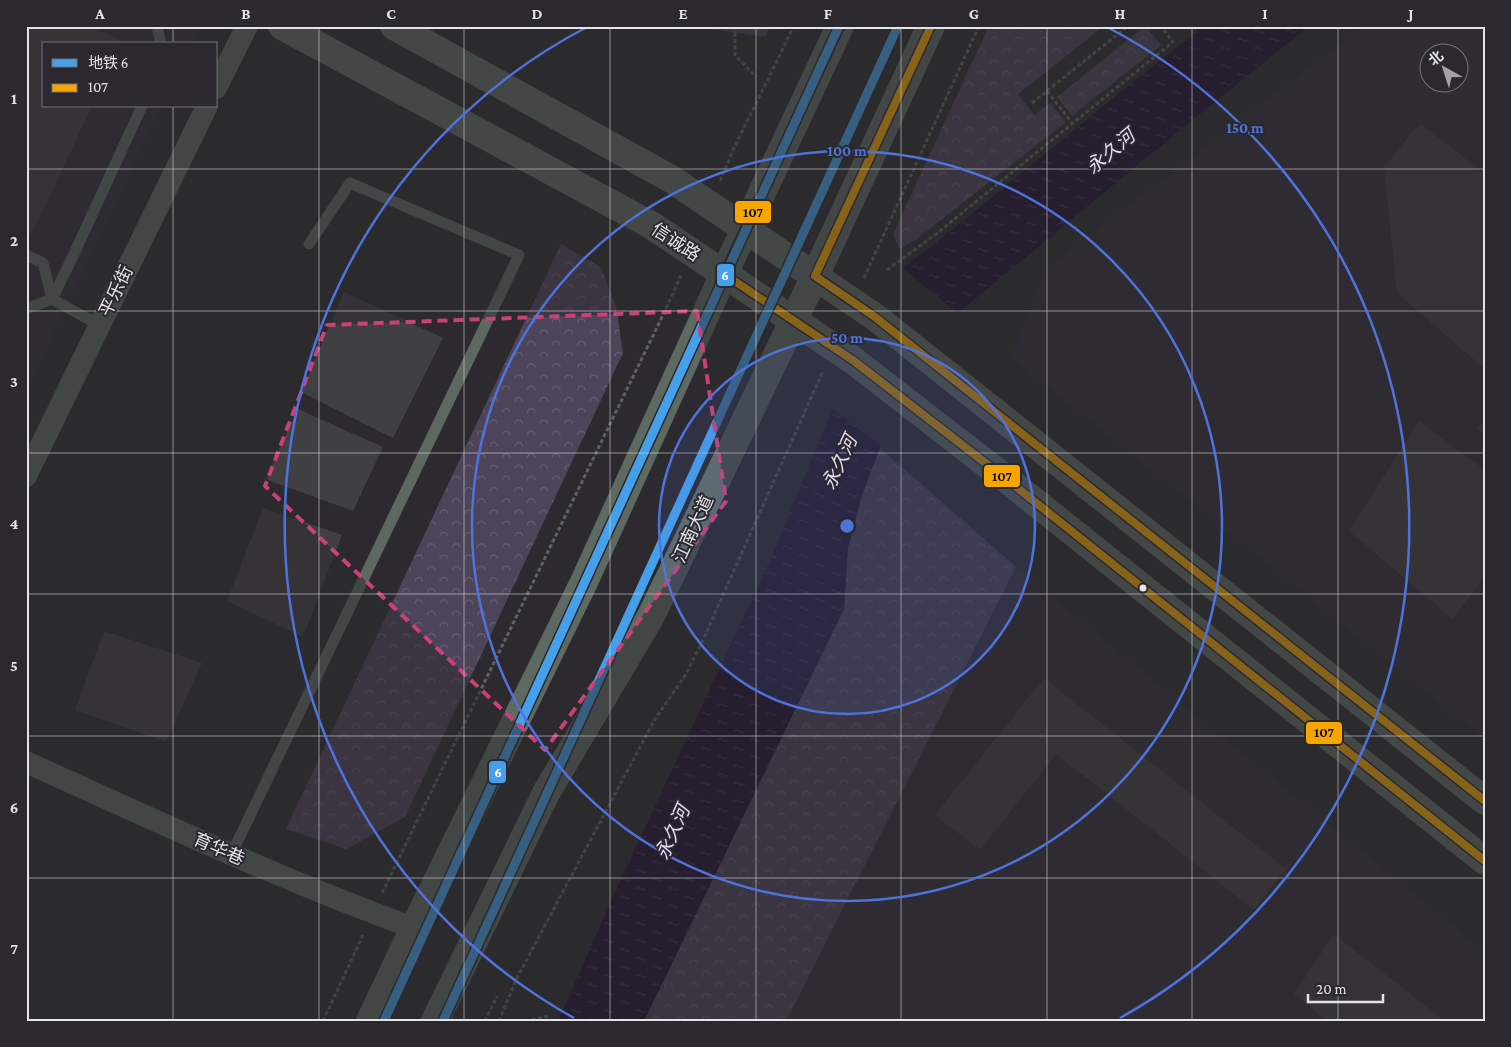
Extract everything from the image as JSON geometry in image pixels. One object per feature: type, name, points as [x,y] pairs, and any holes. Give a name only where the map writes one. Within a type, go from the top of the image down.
[{"type":"main road","name":"信诚路","points":[[282,26],[651,225],[854,361],[1015,486],[1485,861]]},
{"type":"main road","points":[[394,26],[673,180],[875,317],[1485,801]]},
{"type":"main road","points":[[370,1021],[584,582],[745,228],[840,26]]},
{"type":"main road","name":"江南大道","points":[[435,1021],[546,793],[652,616],[815,276],[931,26]]},
{"type":"street","points":[[218,84],[247,26]]},
{"type":"street","name":"平乐街","points":[[26,476],[206,108]]},
{"type":"street","name":"育华巷","points":[[26,762],[231,855],[414,928]]},
{"type":"lane","points":[[157,26],[160,42]]},
{"type":"lane","points":[[26,309],[52,299],[141,108]]},
{"type":"lane","points":[[231,855],[519,255],[350,183],[309,244]]},
{"type":"lane","points":[[26,255],[42,263],[52,299],[99,325]]},
{"type":"path","points":[[735,26],[735,55],[756,77]]},
{"type":"path","points":[[710,205],[734,148],[794,26]]},
{"type":"path","points":[[1032,103],[1128,26]]},
{"type":"path","points":[[887,270],[936,234],[1174,42],[1160,26]]},
{"type":"path","points":[[1047,91],[1073,124]]},
{"type":"path","points":[[323,1021],[373,913],[664,313],[690,252]]},
{"type":"path","points":[[499,1021],[517,978],[655,719],[686,674],[703,640]]},
{"type":"path","points":[[485,1021],[497,996]]},
{"type":"path","points":[[525,1021],[550,1016]]},
{"type":"highlighted area","points":[[697,311],[726,501],[545,750],[265,486],[327,325]]},
{"type":"shaded area","points":[[26,26],[200,26],[192,42],[42,42],[42,108],[161,108],[26,392]]},
{"type":"shaded area","points":[[1364,26],[1485,26],[1485,739],[1011,357],[1044,270]]},
{"type":"shaded area","points":[[1016,567],[1485,952],[1485,1021],[786,1021]]},
{"type":"green space","points":[[690,26],[770,26],[765,37]]},
{"type":"green space","points":[[989,26],[1104,26],[1018,94],[1034,115],[1050,103],[1066,122],[914,241],[900,249],[893,234]]},
{"type":"green space","points":[[1145,26],[1161,45],[1072,116],[1057,97]]},
{"type":"green space","points":[[561,244],[601,267],[616,306],[623,353],[405,817],[346,849],[286,829]]},
{"type":"green space","points":[[880,448],[1016,567],[786,1021],[644,1021],[844,609],[848,549],[862,495]]},
{"type":"water","name":"永久河","points":[[1204,26],[1309,26],[958,313],[880,448],[862,495],[848,549],[844,609],[644,1021],[558,1021],[620,881],[773,554],[831,412],[902,269]]},
{"type":"pier","points":[[900,266],[960,315],[883,447],[831,408]]},
{"type":"building","points":[[26,26],[90,26],[122,42],[42,42],[42,108],[91,108],[32,234],[26,231]]},
{"type":"building","points":[[1420,123],[1481,171],[1485,166],[1485,369],[1397,293],[1384,167]]},
{"type":"building","points":[[344,292],[443,338],[393,438],[301,392]]},
{"type":"building","points":[[298,409],[383,447],[353,511],[265,479]]},
{"type":"building","points":[[1485,418],[1485,435],[1477,429]]},
{"type":"building","points":[[1419,421],[1485,470],[1485,575],[1453,619],[1349,531]]},
{"type":"building","points":[[263,508],[342,535],[303,637],[227,601]]},
{"type":"building","points":[[104,631],[202,663],[166,742],[75,710]]},
{"type":"building","points":[[1044,678],[1286,869],[1254,910],[1056,754],[980,850],[935,815]]},
{"type":"building","points":[[1334,934],[1445,1021],[1327,1021],[1294,994]]},
{"type":"metro line","name":"6","points":[[384,1021],[839,26]]},
{"type":"metro line","name":"6","points":[[443,1021],[898,26]]},
{"type":"transit line","name":"107","points":[[840,26],[724,274],[854,361],[1015,486],[1485,861]]},
{"type":"transit line","name":"107","points":[[931,26],[815,276],[875,317],[1485,801]]}]
